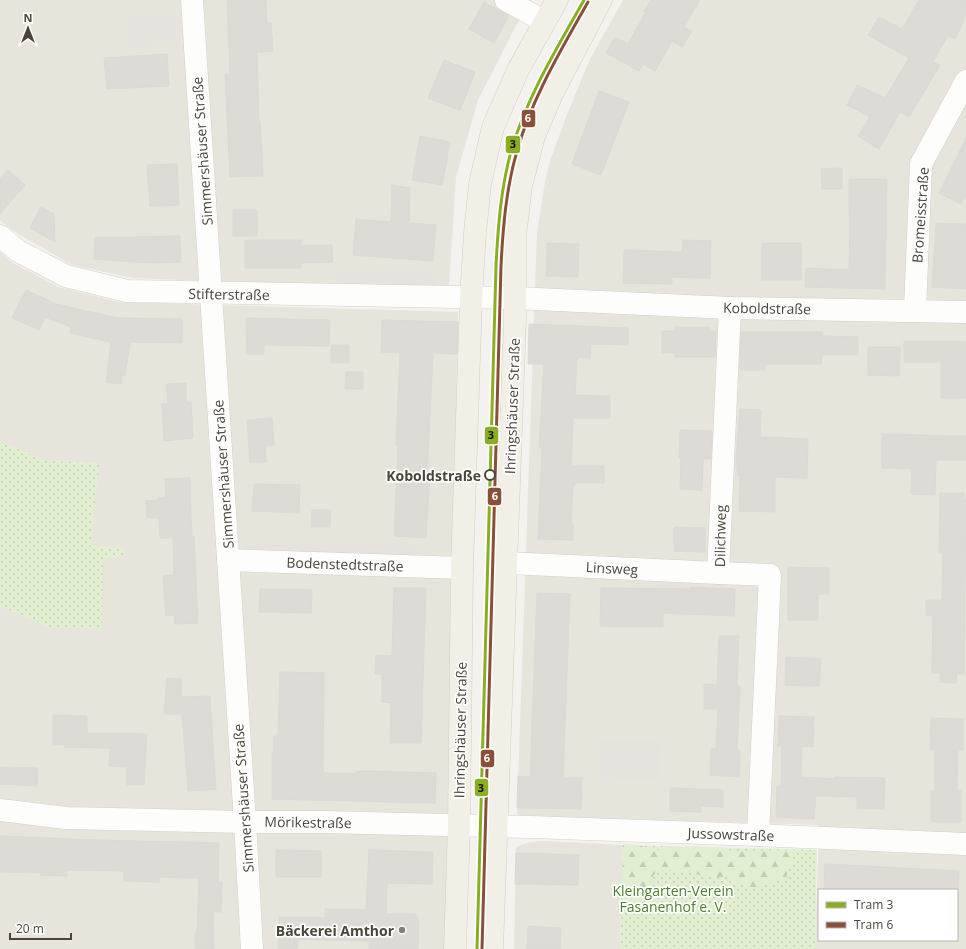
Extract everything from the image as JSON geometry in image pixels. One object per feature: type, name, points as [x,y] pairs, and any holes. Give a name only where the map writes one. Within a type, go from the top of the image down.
[{"type":"main road","name":"Ihringshäuser Straße","points":[[455,949],[459,826],[462,568],[471,298],[480,184],[493,127],[518,70],[557,0]]},
{"type":"main road","name":"Ihringshäuser Straße","points":[[492,949],[506,563],[515,237],[521,186],[534,136],[552,94],[601,0]]},
{"type":"street","name":"Simmershäuser Straße","points":[[192,0],[252,949]]},
{"type":"street","points":[[506,0],[545,22]]},
{"type":"street","name":"Bromeisstraße","points":[[915,311],[922,164],[966,81]]},
{"type":"street","name":"Stifterstraße","points":[[0,236],[18,251],[66,276],[127,291],[211,294],[471,298]]},
{"type":"street","name":"Koboldstraße","points":[[471,298],[514,298],[730,308],[966,312]]},
{"type":"street","name":"Dilichweg","points":[[730,308],[718,573],[770,575],[758,835]]},
{"type":"street","name":"Bodenstedtstraße","points":[[228,560],[462,568]]},
{"type":"street","name":"Linsweg","points":[[506,563],[718,573]]},
{"type":"street","name":"Mörikestraße","points":[[0,810],[66,818],[496,826]]},
{"type":"street","name":"Jussowstraße","points":[[496,826],[966,844]]},
{"type":"shaded area","points":[[0,0],[532,0],[516,26],[478,100],[456,177],[449,285],[232,282],[133,278],[72,265],[10,229],[0,220]]},
{"type":"shaded area","points":[[623,0],[966,0],[966,949],[815,949],[819,825],[519,816],[517,813],[537,233],[545,182],[551,158],[590,59]]},
{"type":"shaded area","points":[[174,14],[176,38],[159,39],[159,45],[128,47],[126,17]]},
{"type":"shaded area","points":[[0,252],[13,263],[59,287],[120,302],[458,312],[445,949],[0,949],[0,606],[52,628],[103,557],[124,558],[124,549],[90,546],[98,463],[45,461],[0,441]]},
{"type":"shaded area","points":[[336,270],[430,272],[437,286],[336,285]]},
{"type":"shaded area","points":[[241,542],[417,546],[427,561],[250,556]]},
{"type":"shaded area","points":[[599,739],[662,741],[660,780],[598,778]]},
{"type":"shaded area","points":[[544,841],[623,845],[620,949],[514,949],[516,847],[529,842]]},
{"type":"green space","points":[[0,441],[45,461],[99,463],[90,546],[124,549],[124,558],[103,557],[102,629],[52,628],[0,606]]},
{"type":"green space","points":[[626,844],[657,850],[671,846],[679,848],[695,846],[710,848],[719,847],[733,851],[797,850],[788,869],[786,880],[776,881],[752,888],[746,887],[730,876],[720,877],[665,870],[656,872],[650,881],[655,898],[653,908],[621,908],[623,845]]},
{"type":"green space","name":"Kleingarten-Verein Fasanenhof e. V.","points":[[623,845],[817,850],[815,949],[620,949]]},
{"type":"building","points":[[227,0],[266,0],[267,23],[271,23],[273,51],[257,52],[259,122],[263,176],[230,177],[225,74],[230,74]]},
{"type":"building","points":[[651,0],[700,0],[684,27],[692,31],[682,47],[672,41],[655,71],[643,64],[639,71],[606,53],[615,37],[628,44]]},
{"type":"building","points":[[919,0],[966,0],[966,17],[955,39],[948,35],[933,62],[940,65],[909,117],[900,112],[879,149],[858,136],[870,117],[847,105],[857,85],[885,98],[909,58],[868,35],[879,17],[902,29]]},
{"type":"building","points":[[484,2],[509,16],[494,43],[469,29]]},
{"type":"building","points":[[167,54],[169,86],[107,89],[104,58]]},
{"type":"building","points":[[444,60],[475,72],[460,110],[428,98]]},
{"type":"building","points":[[599,91],[629,102],[601,175],[572,164]]},
{"type":"building","points":[[420,136],[450,142],[442,185],[412,180]]},
{"type":"building","points":[[966,138],[966,195],[961,204],[939,193]]},
{"type":"building","points":[[177,164],[179,205],[150,206],[147,165]]},
{"type":"building","points":[[842,168],[842,189],[822,189],[821,169]]},
{"type":"building","points":[[8,170],[25,185],[0,214],[0,179]]},
{"type":"building","points":[[849,179],[887,179],[885,289],[805,287],[806,268],[849,270]]},
{"type":"building","points":[[392,185],[410,188],[409,223],[436,225],[433,261],[353,255],[356,219],[391,222]]},
{"type":"building","points":[[41,207],[54,214],[55,242],[30,228]]},
{"type":"building","points":[[233,210],[257,210],[257,236],[233,236]]},
{"type":"building","points":[[936,223],[966,224],[966,289],[932,287]]},
{"type":"building","points":[[180,236],[181,262],[152,263],[94,259],[95,238]]},
{"type":"building","points":[[245,240],[301,240],[301,246],[332,245],[333,262],[301,263],[301,268],[245,268]]},
{"type":"building","points":[[683,240],[711,241],[710,278],[672,277],[672,284],[623,283],[624,250],[682,252]]},
{"type":"building","points":[[547,243],[579,244],[578,277],[546,276]]},
{"type":"building","points":[[762,243],[801,243],[801,280],[762,280]]},
{"type":"building","points":[[26,290],[56,304],[117,318],[182,319],[182,343],[130,342],[125,376],[122,375],[121,384],[106,382],[111,342],[70,333],[71,327],[45,317],[39,330],[12,318]]},
{"type":"building","points":[[246,318],[330,320],[329,346],[264,345],[264,354],[247,354]]},
{"type":"building","points":[[382,320],[458,322],[457,354],[433,353],[427,475],[430,475],[426,538],[394,536],[400,353],[381,352]]},
{"type":"building","points":[[529,324],[628,328],[628,345],[591,344],[590,358],[577,357],[575,395],[610,396],[610,418],[573,418],[571,466],[604,466],[604,483],[575,482],[575,486],[573,486],[571,523],[573,524],[573,540],[538,539],[542,448],[539,448],[544,364],[528,364]]},
{"type":"building","points":[[675,327],[710,327],[710,331],[716,331],[715,357],[675,357],[675,353],[662,353],[662,331],[675,331]]},
{"type":"building","points":[[741,332],[822,332],[822,336],[858,337],[858,355],[822,355],[821,364],[765,364],[765,370],[740,370]]},
{"type":"building","points":[[904,341],[966,342],[966,398],[941,398],[941,362],[904,362]]},
{"type":"building","points":[[331,345],[349,345],[349,363],[331,363]]},
{"type":"building","points":[[868,347],[900,347],[899,376],[868,375]]},
{"type":"building","points":[[346,372],[363,372],[363,389],[345,389]]},
{"type":"building","points":[[186,383],[186,402],[191,402],[193,438],[164,441],[162,404],[168,404],[166,384]]},
{"type":"building","points":[[740,409],[761,410],[760,437],[808,439],[807,478],[775,477],[775,512],[739,511],[740,475],[737,475],[736,460]]},
{"type":"building","points":[[272,418],[274,445],[265,446],[266,462],[250,462],[247,420]]},
{"type":"building","points":[[680,430],[712,431],[711,459],[703,459],[702,490],[680,489]]},
{"type":"building","points":[[882,434],[966,436],[966,460],[936,460],[935,495],[911,494],[912,469],[882,468]]},
{"type":"building","points":[[190,478],[192,537],[194,536],[198,623],[175,624],[174,615],[166,616],[163,576],[174,575],[173,538],[160,538],[159,518],[147,518],[146,501],[158,500],[158,498],[166,497],[165,479]]},
{"type":"building","points":[[254,484],[300,485],[299,513],[252,511]]},
{"type":"building","points":[[940,493],[964,493],[964,500],[966,500],[964,674],[957,673],[956,683],[940,682],[940,673],[932,673],[933,615],[926,615],[926,600],[942,600],[943,553],[939,553]]},
{"type":"building","points":[[312,510],[331,510],[330,527],[311,527]]},
{"type":"building","points":[[674,527],[705,528],[705,552],[674,551]]},
{"type":"building","points":[[788,567],[829,568],[829,594],[818,594],[818,620],[788,620]]},
{"type":"building","points":[[690,587],[735,589],[734,616],[663,613],[663,627],[600,626],[601,588],[690,589]]},
{"type":"building","points":[[394,588],[426,588],[421,743],[390,743],[391,703],[382,702],[382,674],[375,674],[376,655],[392,656]]},
{"type":"building","points":[[260,589],[312,590],[311,613],[259,612]]},
{"type":"building","points":[[537,593],[570,594],[563,778],[582,778],[581,809],[517,808],[518,776],[530,777]]},
{"type":"building","points":[[719,636],[739,636],[737,686],[740,686],[737,750],[740,750],[739,777],[710,775],[711,749],[716,749],[718,709],[704,709],[704,684],[717,685]]},
{"type":"building","points":[[786,657],[821,659],[819,686],[785,685]]},
{"type":"building","points":[[280,672],[324,673],[323,773],[356,774],[356,771],[371,771],[436,773],[435,803],[272,799],[272,753],[274,753],[274,736],[278,736]]},
{"type":"building","points":[[167,678],[182,679],[181,697],[210,696],[216,789],[188,791],[182,714],[164,714]]},
{"type":"building","points":[[53,715],[87,716],[87,733],[147,734],[144,785],[127,785],[127,767],[109,766],[110,748],[64,747],[64,745],[53,745]]},
{"type":"building","points":[[779,716],[814,717],[813,747],[802,746],[801,777],[833,779],[834,777],[885,778],[884,809],[857,809],[857,797],[816,796],[814,819],[776,817],[777,786],[781,787],[782,746],[778,746]]},
{"type":"building","points":[[931,718],[963,719],[963,750],[958,750],[957,791],[961,791],[961,822],[931,822],[931,791],[935,791],[935,750],[930,750]]},
{"type":"building","points":[[0,767],[38,768],[37,786],[0,784]]},
{"type":"building","points":[[670,788],[723,790],[723,807],[701,806],[701,812],[670,811]]},
{"type":"building","points":[[0,836],[219,843],[218,882],[222,882],[221,912],[213,912],[214,949],[195,949],[199,878],[159,877],[159,882],[124,881],[124,871],[67,870],[67,876],[40,875],[40,873],[0,872]]},
{"type":"building","points":[[276,850],[321,851],[321,877],[276,877]]},
{"type":"building","points":[[369,850],[433,852],[432,884],[387,883],[386,914],[415,914],[419,920],[418,949],[369,949],[369,941],[298,939],[298,948],[296,949],[278,949],[279,917],[325,918],[325,909],[366,910]]},
{"type":"building","points":[[516,853],[579,855],[578,885],[515,884]]},
{"type":"building","points":[[825,864],[959,871],[958,890],[824,889]]},
{"type":"building","points":[[528,926],[561,928],[560,949],[527,949]]},
{"type":"tram line","name":"3","points":[[477,949],[496,266],[501,206],[508,162],[526,109],[544,72],[584,0]]},
{"type":"tram line","name":"6","points":[[482,949],[501,266],[506,208],[513,165],[523,131],[548,75],[588,2]]},
{"type":"place","name":"Koboldstraße","points":[[490,475]]},
{"type":"place","name":"Bäckerei Amthor","points":[[402,930]]}]
